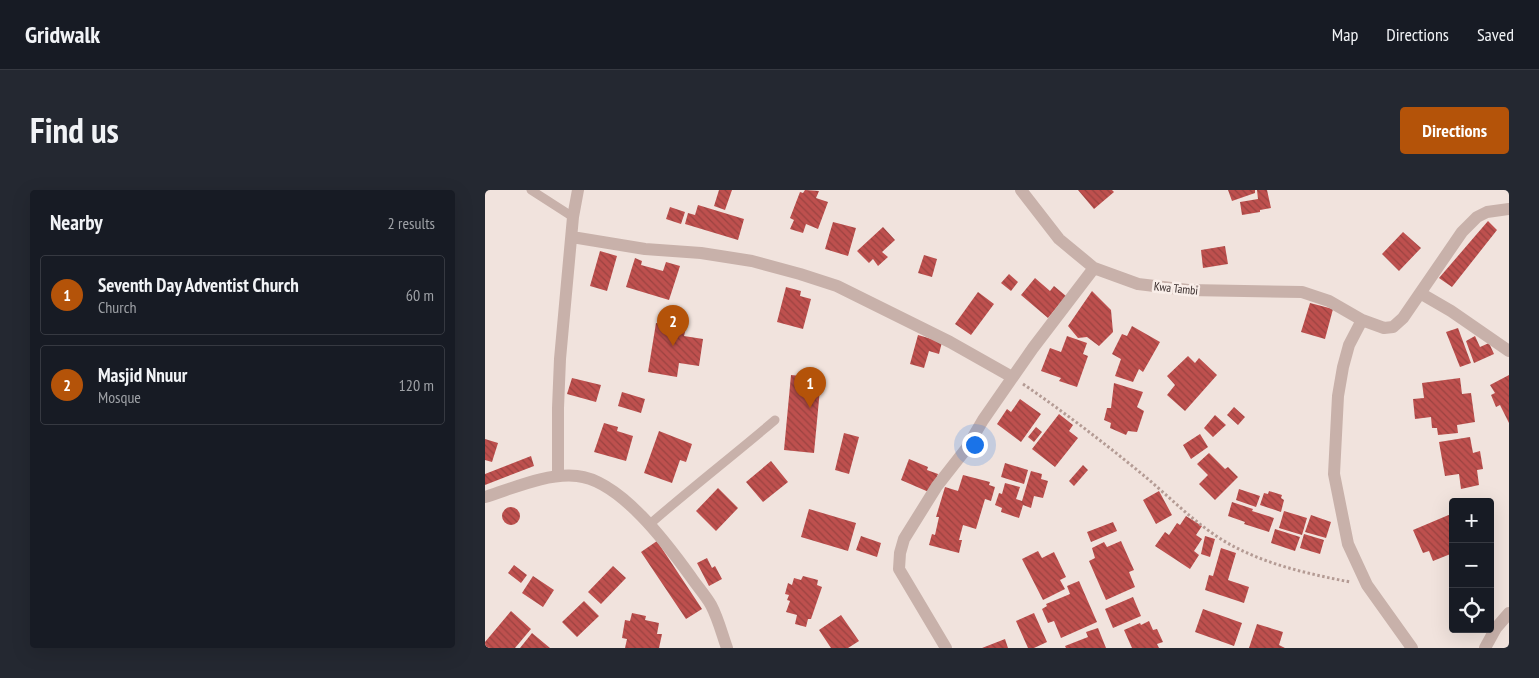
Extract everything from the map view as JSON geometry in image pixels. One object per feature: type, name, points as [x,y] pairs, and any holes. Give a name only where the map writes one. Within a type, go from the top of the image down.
[{"type":"street","points":[[558,475],[560,359],[573,217],[578,190]]},
{"type":"street","name":"Kwa Tambi","points":[[1021,190],[1059,239],[1093,268],[1139,284],[1188,290],[1302,292],[1329,301],[1362,320],[1384,328],[1393,328],[1403,318],[1462,232],[1477,217],[1487,212],[1509,209]]},
{"type":"street","points":[[572,237],[645,249],[701,253],[752,261],[800,274],[837,286],[951,342],[1012,377]]},
{"type":"street","points":[[946,648],[899,568],[900,553],[904,539],[937,486],[966,449],[1012,377],[1093,268]]},
{"type":"street","points":[[1420,293],[1509,351]]},
{"type":"street","points":[[1362,320],[1349,345],[1343,367],[1338,396],[1334,474],[1348,544],[1367,585],[1412,648]]},
{"type":"street","points":[[485,497],[558,475],[579,476],[601,484],[650,524],[711,605],[727,648]]},
{"type":"street","points":[[1485,648],[1496,628],[1509,613]]},
{"type":"lane","points":[[531,190],[573,217]]},
{"type":"lane","points":[[650,524],[691,487],[775,420]]},
{"type":"path","points":[[1012,377],[1097,436],[1205,527],[1229,544],[1260,559],[1293,569],[1367,585]]},
{"type":"building","points":[[719,190],[732,190],[725,210],[714,206]]},
{"type":"building","points":[[805,190],[819,191],[816,198],[828,202],[818,229],[806,224],[803,233],[790,229],[794,220],[790,218],[800,192],[803,193]]},
{"type":"building","points":[[1078,190],[1112,190],[1114,192],[1094,209]]},
{"type":"building","points":[[1228,190],[1255,190],[1255,193],[1232,201]]},
{"type":"building","points":[[1257,190],[1267,190],[1271,208],[1242,215],[1240,202],[1258,199]]},
{"type":"building","points":[[698,205],[744,219],[738,240],[685,224],[688,213],[695,215]]},
{"type":"building","points":[[670,207],[685,212],[681,224],[666,219]]},
{"type":"building","points":[[1488,221],[1497,230],[1452,287],[1439,278]]},
{"type":"building","points":[[833,222],[856,228],[848,256],[825,249]]},
{"type":"building","points":[[883,227],[895,240],[882,252],[888,257],[878,266],[873,259],[869,263],[857,251]]},
{"type":"building","points":[[1403,232],[1421,248],[1399,271],[1382,254]]},
{"type":"building","points":[[1225,246],[1228,264],[1203,268],[1201,250]]},
{"type":"building","points":[[600,251],[617,256],[607,291],[590,286]]},
{"type":"building","points":[[924,255],[937,259],[932,277],[918,273]]},
{"type":"building","points":[[635,258],[642,261],[641,265],[663,271],[666,262],[680,266],[669,300],[626,287]]},
{"type":"building","points":[[1009,274],[1018,282],[1011,291],[1001,283]]},
{"type":"building","points":[[1035,278],[1050,291],[1054,286],[1066,296],[1048,318],[1021,295]]},
{"type":"building","points":[[786,287],[801,291],[800,296],[811,299],[803,329],[777,322]]},
{"type":"building","points":[[1092,291],[1111,310],[1113,332],[1099,346],[1087,337],[1078,338],[1068,326]]},
{"type":"building","points":[[978,292],[994,304],[971,335],[955,324]]},
{"type":"building","points":[[1310,303],[1333,309],[1325,339],[1301,332]]},
{"type":"building","points":[[656,323],[686,328],[684,336],[703,339],[699,366],[679,363],[677,377],[648,372]]},
{"type":"building","points":[[1132,326],[1160,342],[1143,372],[1139,369],[1133,382],[1115,376],[1121,359],[1112,354],[1122,334],[1127,336]]},
{"type":"building","points":[[1458,328],[1471,363],[1460,367],[1446,332]]},
{"type":"building","points":[[918,335],[942,342],[939,354],[929,351],[924,368],[910,364]]},
{"type":"building","points":[[1067,336],[1087,343],[1083,354],[1088,356],[1077,387],[1059,381],[1061,378],[1041,371],[1050,348],[1061,352]]},
{"type":"building","points":[[1475,336],[1480,347],[1489,343],[1494,354],[1474,363],[1466,341]]},
{"type":"building","points":[[1188,356],[1195,363],[1199,358],[1217,375],[1185,411],[1167,395],[1175,385],[1167,376]]},
{"type":"building","points":[[791,375],[821,378],[814,453],[784,450]]},
{"type":"building","points":[[1509,375],[1509,423],[1500,405],[1496,407],[1491,395],[1495,393],[1490,385]]},
{"type":"building","points":[[572,378],[601,385],[596,402],[567,394]]},
{"type":"building","points":[[1460,378],[1462,394],[1471,393],[1475,422],[1457,425],[1458,433],[1438,435],[1437,428],[1432,428],[1431,417],[1415,419],[1413,399],[1424,398],[1422,383]]},
{"type":"building","points":[[1114,383],[1143,392],[1137,407],[1144,411],[1137,432],[1128,431],[1126,435],[1110,428],[1111,423],[1104,420],[1107,408],[1111,408]]},
{"type":"building","points":[[622,392],[645,399],[641,413],[618,406]]},
{"type":"building","points":[[1020,399],[1041,414],[1021,442],[997,424],[1007,409],[1011,412]]},
{"type":"building","points":[[1234,407],[1245,417],[1238,425],[1227,415]]},
{"type":"building","points":[[1059,414],[1073,425],[1069,431],[1078,438],[1055,467],[1032,449]]},
{"type":"building","points":[[1215,415],[1226,425],[1213,437],[1204,428]]},
{"type":"building","points":[[604,423],[618,427],[617,431],[633,436],[626,461],[594,452]]},
{"type":"building","points":[[1036,427],[1042,432],[1034,442],[1028,437]]},
{"type":"building","points":[[659,431],[692,444],[686,462],[680,460],[672,483],[644,473]]},
{"type":"building","points":[[844,433],[859,437],[849,474],[835,470]]},
{"type":"building","points":[[1200,434],[1208,447],[1191,459],[1183,445]]},
{"type":"building","points":[[1470,437],[1473,453],[1480,451],[1483,469],[1477,470],[1479,485],[1461,489],[1459,474],[1445,476],[1439,442]]},
{"type":"building","points":[[485,439],[498,443],[492,462],[485,460]]},
{"type":"building","points":[[1209,453],[1225,469],[1228,467],[1238,477],[1215,500],[1199,484],[1208,475],[1197,464]]},
{"type":"building","points":[[531,456],[534,466],[485,485],[485,474]]},
{"type":"building","points":[[909,459],[928,467],[927,470],[938,474],[931,493],[901,480]]},
{"type":"building","points":[[771,461],[788,482],[763,502],[746,482]]},
{"type":"building","points":[[1005,463],[1028,470],[1024,484],[1001,477]]},
{"type":"building","points":[[1083,465],[1088,470],[1074,486],[1069,481]]},
{"type":"building","points":[[1031,471],[1042,474],[1041,479],[1048,481],[1043,498],[1034,496],[1031,508],[1023,505],[1019,518],[1001,512],[1002,508],[995,505],[999,493],[1002,494],[1005,483],[1020,487],[1016,499],[1022,501]]},
{"type":"building","points":[[963,475],[990,482],[989,485],[995,487],[991,501],[985,499],[976,529],[963,525],[959,540],[962,540],[959,553],[929,545],[932,534],[935,535],[939,517],[936,517],[945,487],[958,491]]},
{"type":"building","points":[[718,488],[738,508],[716,531],[696,511]]},
{"type":"building","points":[[1239,489],[1260,496],[1256,507],[1236,500]]},
{"type":"building","points":[[1159,491],[1172,515],[1156,524],[1143,500]]},
{"type":"building","points":[[1269,491],[1282,495],[1281,498],[1284,500],[1281,512],[1260,505],[1264,493],[1268,494]]},
{"type":"building","points":[[1232,502],[1274,518],[1269,532],[1244,524],[1245,522],[1228,516]]},
{"type":"building","points":[[511,507],[517,510],[520,516],[517,522],[511,525],[505,522],[502,516],[505,510]]},
{"type":"building","points":[[809,509],[856,523],[848,551],[801,537]]},
{"type":"building","points":[[1284,511],[1307,518],[1302,535],[1279,528]]},
{"type":"building","points":[[1311,515],[1331,522],[1326,538],[1305,532]]},
{"type":"building","points":[[1449,515],[1449,555],[1433,561],[1429,551],[1423,553],[1413,530]]},
{"type":"building","points":[[1186,516],[1202,526],[1196,535],[1202,539],[1194,551],[1199,555],[1190,569],[1155,546],[1165,532],[1169,535],[1177,523],[1180,525]]},
{"type":"building","points":[[1113,522],[1117,531],[1091,542],[1087,532]]},
{"type":"building","points":[[1275,529],[1300,537],[1295,551],[1271,543]]},
{"type":"building","points":[[1304,534],[1324,540],[1320,554],[1300,548]]},
{"type":"building","points":[[861,536],[881,543],[877,557],[856,550]]},
{"type":"building","points":[[1205,536],[1215,539],[1210,557],[1201,554]]},
{"type":"building","points":[[657,541],[702,609],[686,619],[641,552]]},
{"type":"building","points":[[1121,541],[1134,570],[1129,572],[1135,587],[1106,600],[1089,561],[1095,558],[1092,548],[1104,542],[1107,547]]},
{"type":"building","points":[[1221,548],[1236,553],[1228,580],[1249,587],[1244,603],[1205,590],[1209,575],[1213,576]]},
{"type":"building","points":[[1038,551],[1042,558],[1054,552],[1066,577],[1060,580],[1065,589],[1043,600],[1022,559]]},
{"type":"building","points":[[707,558],[712,568],[715,566],[722,579],[709,586],[697,563]]},
{"type":"building","points":[[514,565],[527,575],[521,583],[508,573]]},
{"type":"building","points":[[613,566],[626,578],[601,604],[588,592]]},
{"type":"building","points":[[533,576],[554,590],[543,607],[522,593]]},
{"type":"building","points":[[803,576],[818,580],[817,585],[822,587],[811,619],[808,619],[806,627],[795,624],[797,615],[786,612],[790,601],[787,600],[789,595],[785,594],[788,583],[792,585],[794,578],[801,580]]},
{"type":"building","points":[[1079,581],[1097,622],[1061,638],[1054,621],[1048,623],[1042,609],[1047,606],[1046,604],[1070,594],[1067,586]]},
{"type":"building","points":[[1133,597],[1141,616],[1113,628],[1105,609]]},
{"type":"building","points":[[584,601],[599,616],[577,637],[562,622]]},
{"type":"building","points":[[1203,609],[1242,623],[1234,646],[1195,632]]},
{"type":"building","points":[[511,611],[531,629],[515,648],[485,648],[485,642]]},
{"type":"building","points":[[632,613],[646,616],[645,620],[659,623],[657,634],[662,634],[659,648],[625,648],[627,639],[622,638],[625,620],[630,621]]},
{"type":"building","points":[[1034,613],[1047,642],[1034,648],[1028,648],[1016,621]]},
{"type":"building","points":[[841,615],[859,641],[848,648],[831,648],[819,630]]},
{"type":"building","points":[[1149,621],[1153,630],[1157,629],[1163,642],[1157,644],[1159,648],[1132,648],[1124,630]]},
{"type":"building","points":[[1257,624],[1283,632],[1279,645],[1285,648],[1249,648]]},
{"type":"building","points":[[1098,628],[1106,648],[1066,648],[1065,646],[1088,637],[1086,632]]},
{"type":"building","points":[[532,633],[550,648],[520,648]]},
{"type":"building","points":[[1005,639],[1008,648],[982,648]]},
{"type":"place","name":"Masjid Nnuur","points":[[673,346]]},
{"type":"place","name":"Seventh Day Adventist Church","points":[[810,408]]}]
